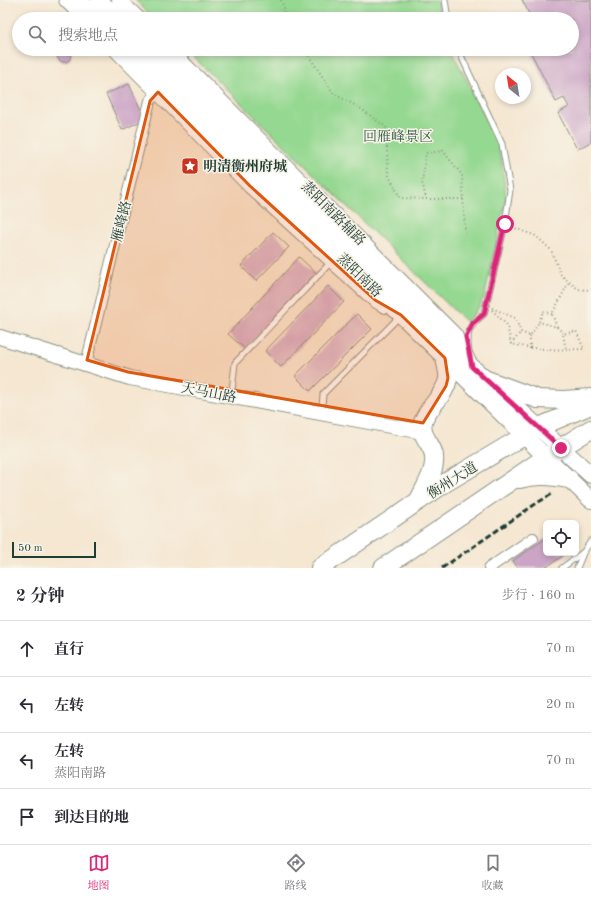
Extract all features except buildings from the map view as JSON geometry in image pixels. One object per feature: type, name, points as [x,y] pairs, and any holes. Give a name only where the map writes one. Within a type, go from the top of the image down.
[{"type":"highway","points":[[419,501],[431,475],[434,458],[423,427],[428,412],[438,400],[446,386],[448,378],[445,358]]},
{"type":"highway","points":[[478,373],[538,398],[564,400],[591,398]]},
{"type":"highway","name":"衡州大道","points":[[320,568],[445,483],[532,432],[591,404]]},
{"type":"highway","points":[[383,568],[546,457],[591,429]]},
{"type":"highway","points":[[511,481],[531,475],[547,475],[569,479]]},
{"type":"main road","points":[[79,0],[92,12]]},
{"type":"main road","points":[[100,0],[112,12]]},
{"type":"main road","name":"蒸阳南路","points":[[136,56],[162,88],[336,257],[401,315],[445,358],[532,432],[561,448],[591,475]]},
{"type":"main road","name":"蒸阳南路","points":[[156,56],[478,373],[532,432],[546,457],[591,500]]},
{"type":"street","points":[[66,0],[78,12]]},
{"type":"street","points":[[119,0],[132,12]]},
{"type":"street","points":[[123,56],[162,88]]},
{"type":"street","name":"蒸阳南路辅路","points":[[176,56],[455,335],[478,373]]},
{"type":"street","name":"雁峰路","points":[[86,362],[150,101],[162,88]]},
{"type":"street","name":"天马山路","points":[[0,333],[130,378],[423,427]]},
{"type":"street","name":"天马山路","points":[[0,337],[86,362],[128,372],[423,427]]},
{"type":"street","points":[[489,568],[533,538]]},
{"type":"lane","points":[[446,0],[447,12]]},
{"type":"lane","points":[[461,56],[502,144],[510,190],[505,224],[484,314],[473,323],[466,337],[478,373]]},
{"type":"lane","points":[[232,391],[235,363],[336,257]]},
{"type":"lane","points":[[322,407],[323,394],[401,315]]},
{"type":"lane","points":[[577,568],[583,553],[591,541]]},
{"type":"lane","points":[[562,568],[583,553]]},
{"type":"path","points":[[281,0],[284,8],[283,12]]},
{"type":"path","points":[[309,56],[334,94],[360,108],[386,127],[388,174],[400,198],[463,199]]},
{"type":"path","points":[[426,199],[422,182],[426,153],[443,151],[462,175],[465,232]]},
{"type":"path","points":[[505,224],[536,236],[551,250],[561,275],[578,289],[591,290]]},
{"type":"path","points":[[552,314],[570,282]]},
{"type":"path","points":[[486,305],[515,318],[521,332],[530,336]]},
{"type":"path","points":[[486,305],[508,325],[511,344]]},
{"type":"path","points":[[530,349],[530,336],[539,322],[543,311],[552,314]]},
{"type":"path","points":[[552,314],[557,327],[563,334],[566,350]]},
{"type":"path","points":[[539,322],[557,327]]},
{"type":"path","points":[[511,344],[530,349],[584,349],[576,331],[563,334]]},
{"type":"path","points":[[511,344],[521,332]]},
{"type":"highlighted area","points":[[158,92],[250,186],[375,300],[401,315],[445,358],[448,378],[446,386],[423,423],[128,372],[87,360],[150,101]]},
{"type":"green space","points":[[135,0],[437,0],[440,12],[147,12]]},
{"type":"green space","name":"回雁峰景区","points":[[192,56],[454,56],[496,139],[502,162],[506,198],[485,295],[472,316],[466,322]]},
{"type":"railway","points":[[442,568],[552,494]]},
{"type":"place","name":"明清衡州府城","points":[[190,166]]},
{"type":"route","points":[[505,224],[484,314],[473,323],[466,337],[472,367],[561,448]]}]
